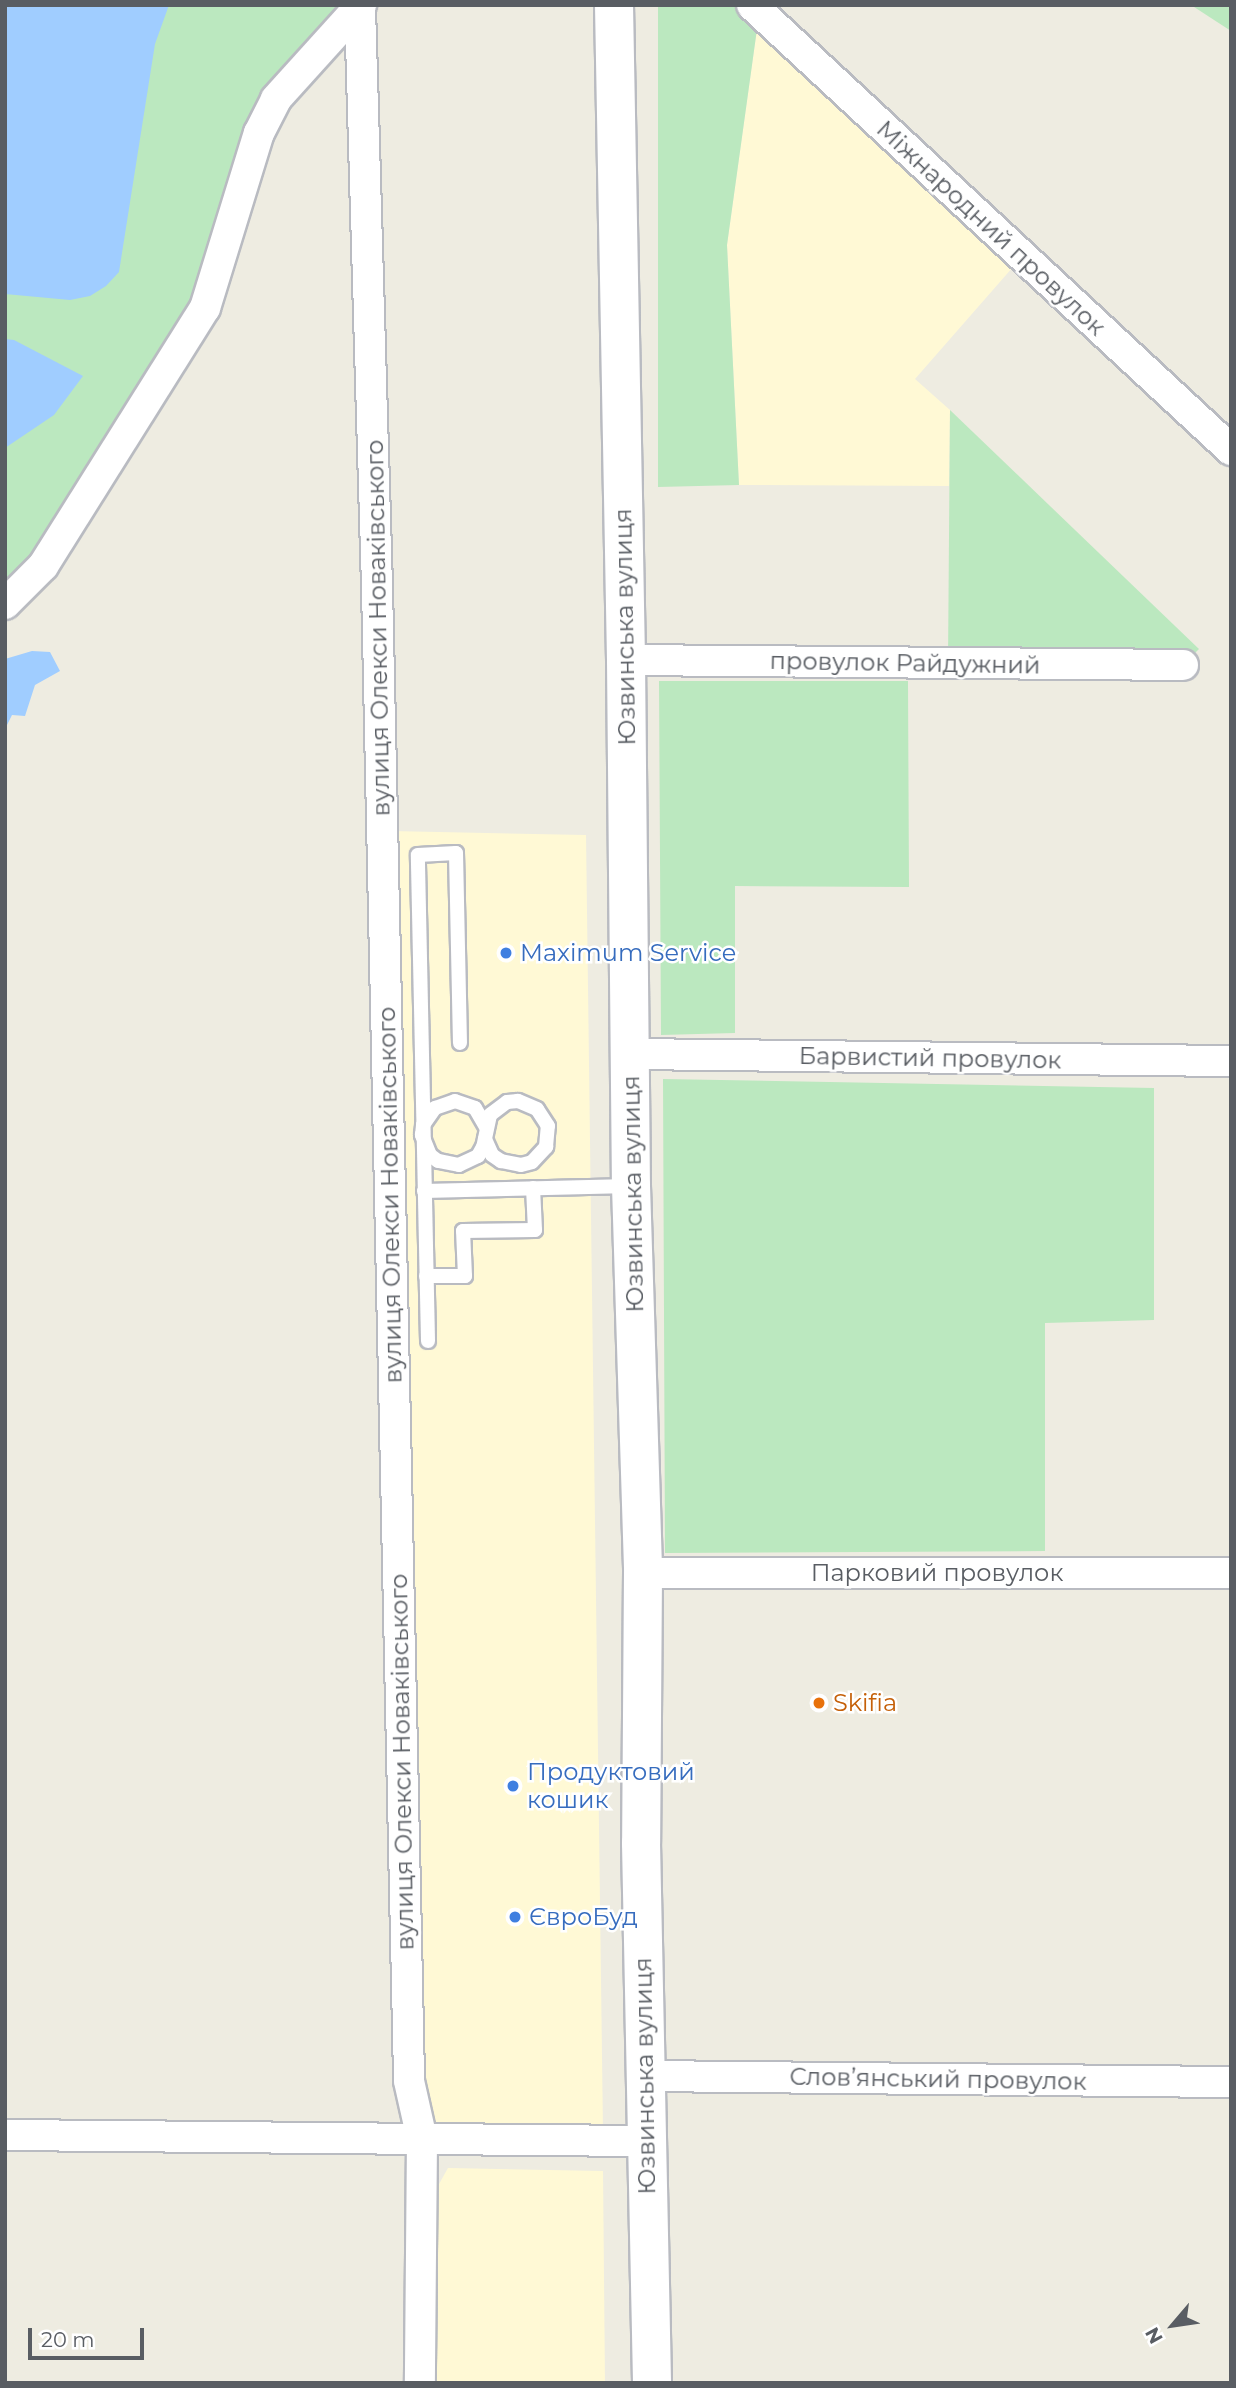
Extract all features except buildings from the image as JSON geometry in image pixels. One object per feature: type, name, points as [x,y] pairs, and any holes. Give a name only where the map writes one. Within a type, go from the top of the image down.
[{"type":"main road","name":"Юзвинська вулиця","points":[[614,5],[626,660],[631,1186],[643,1573],[641,1843],[652,2383]]},
{"type":"street","name":"Міжнародний провулок","points":[[752,5],[1231,450]]},
{"type":"street","points":[[5,604],[43,566],[205,308],[259,133],[271,109],[291,80],[361,6]]},
{"type":"street","name":"вулиця Олекси Новаківського","points":[[361,6],[377,587],[409,2081],[422,2139],[420,2383]]},
{"type":"street","name":"провулок Райдужний","points":[[626,660],[1183,666]]},
{"type":"street","name":"Барвистий провулок","points":[[630,1054],[1231,1061]]},
{"type":"street","name":"Парковий провулок","points":[[643,1573],[1231,1573]]},
{"type":"street","name":"Словʼянський провулок","points":[[645,2076],[1231,2082]]},
{"type":"street","points":[[5,2135],[646,2141]]},
{"type":"lane","points":[[428,1341],[418,855],[457,853],[460,1043]]},
{"type":"lane","points":[[485,1133],[478,1156],[469,1162],[448,1165],[430,1155],[422,1135],[428,1115],[444,1103],[455,1101],[475,1108],[485,1133],[492,1155],[501,1161],[522,1165],[540,1156],[549,1137],[544,1117],[537,1108],[518,1101],[498,1108],[485,1133]]},
{"type":"lane","points":[[424,1191],[631,1186]]},
{"type":"lane","points":[[426,1276],[465,1276],[463,1231],[535,1230],[533,1188]]},
{"type":"shaded area","points":[[757,29],[1013,267],[915,379],[950,410],[949,486],[739,485],[727,245]]},
{"type":"shaded area","points":[[390,831],[586,835],[603,2132],[428,2130],[417,2077]]},
{"type":"shaded area","points":[[448,2168],[603,2171],[605,2383],[436,2383],[434,2193]]},
{"type":"green space","points":[[5,5],[361,5],[291,80],[215,282],[5,604]]},
{"type":"green space","points":[[658,5],[776,5],[757,29],[727,245],[739,485],[658,487]]},
{"type":"green space","points":[[1191,5],[1231,5],[1231,31]]},
{"type":"green space","points":[[950,410],[1199,649],[1183,665],[948,663]]},
{"type":"green space","points":[[659,681],[908,681],[909,887],[735,886],[735,1033],[661,1035]]},
{"type":"green space","points":[[663,1079],[1154,1088],[1154,1320],[1045,1323],[1045,1551],[665,1553]]},
{"type":"water","points":[[5,5],[169,5],[155,44],[119,272],[106,286],[90,296],[70,300],[5,294]]},
{"type":"water","points":[[5,339],[14,340],[83,376],[54,415],[5,448]]},
{"type":"water","points":[[32,651],[50,652],[60,671],[35,685],[25,716],[12,715],[5,729],[5,659]]},
{"type":"place","name":"Maximum Service","points":[[506,953]]},
{"type":"place","name":"Skifia","points":[[819,1703]]},
{"type":"place","name":"Продуктовий кошик","points":[[513,1786]]},
{"type":"place","name":"ЄвроБуд","points":[[515,1917]]}]
